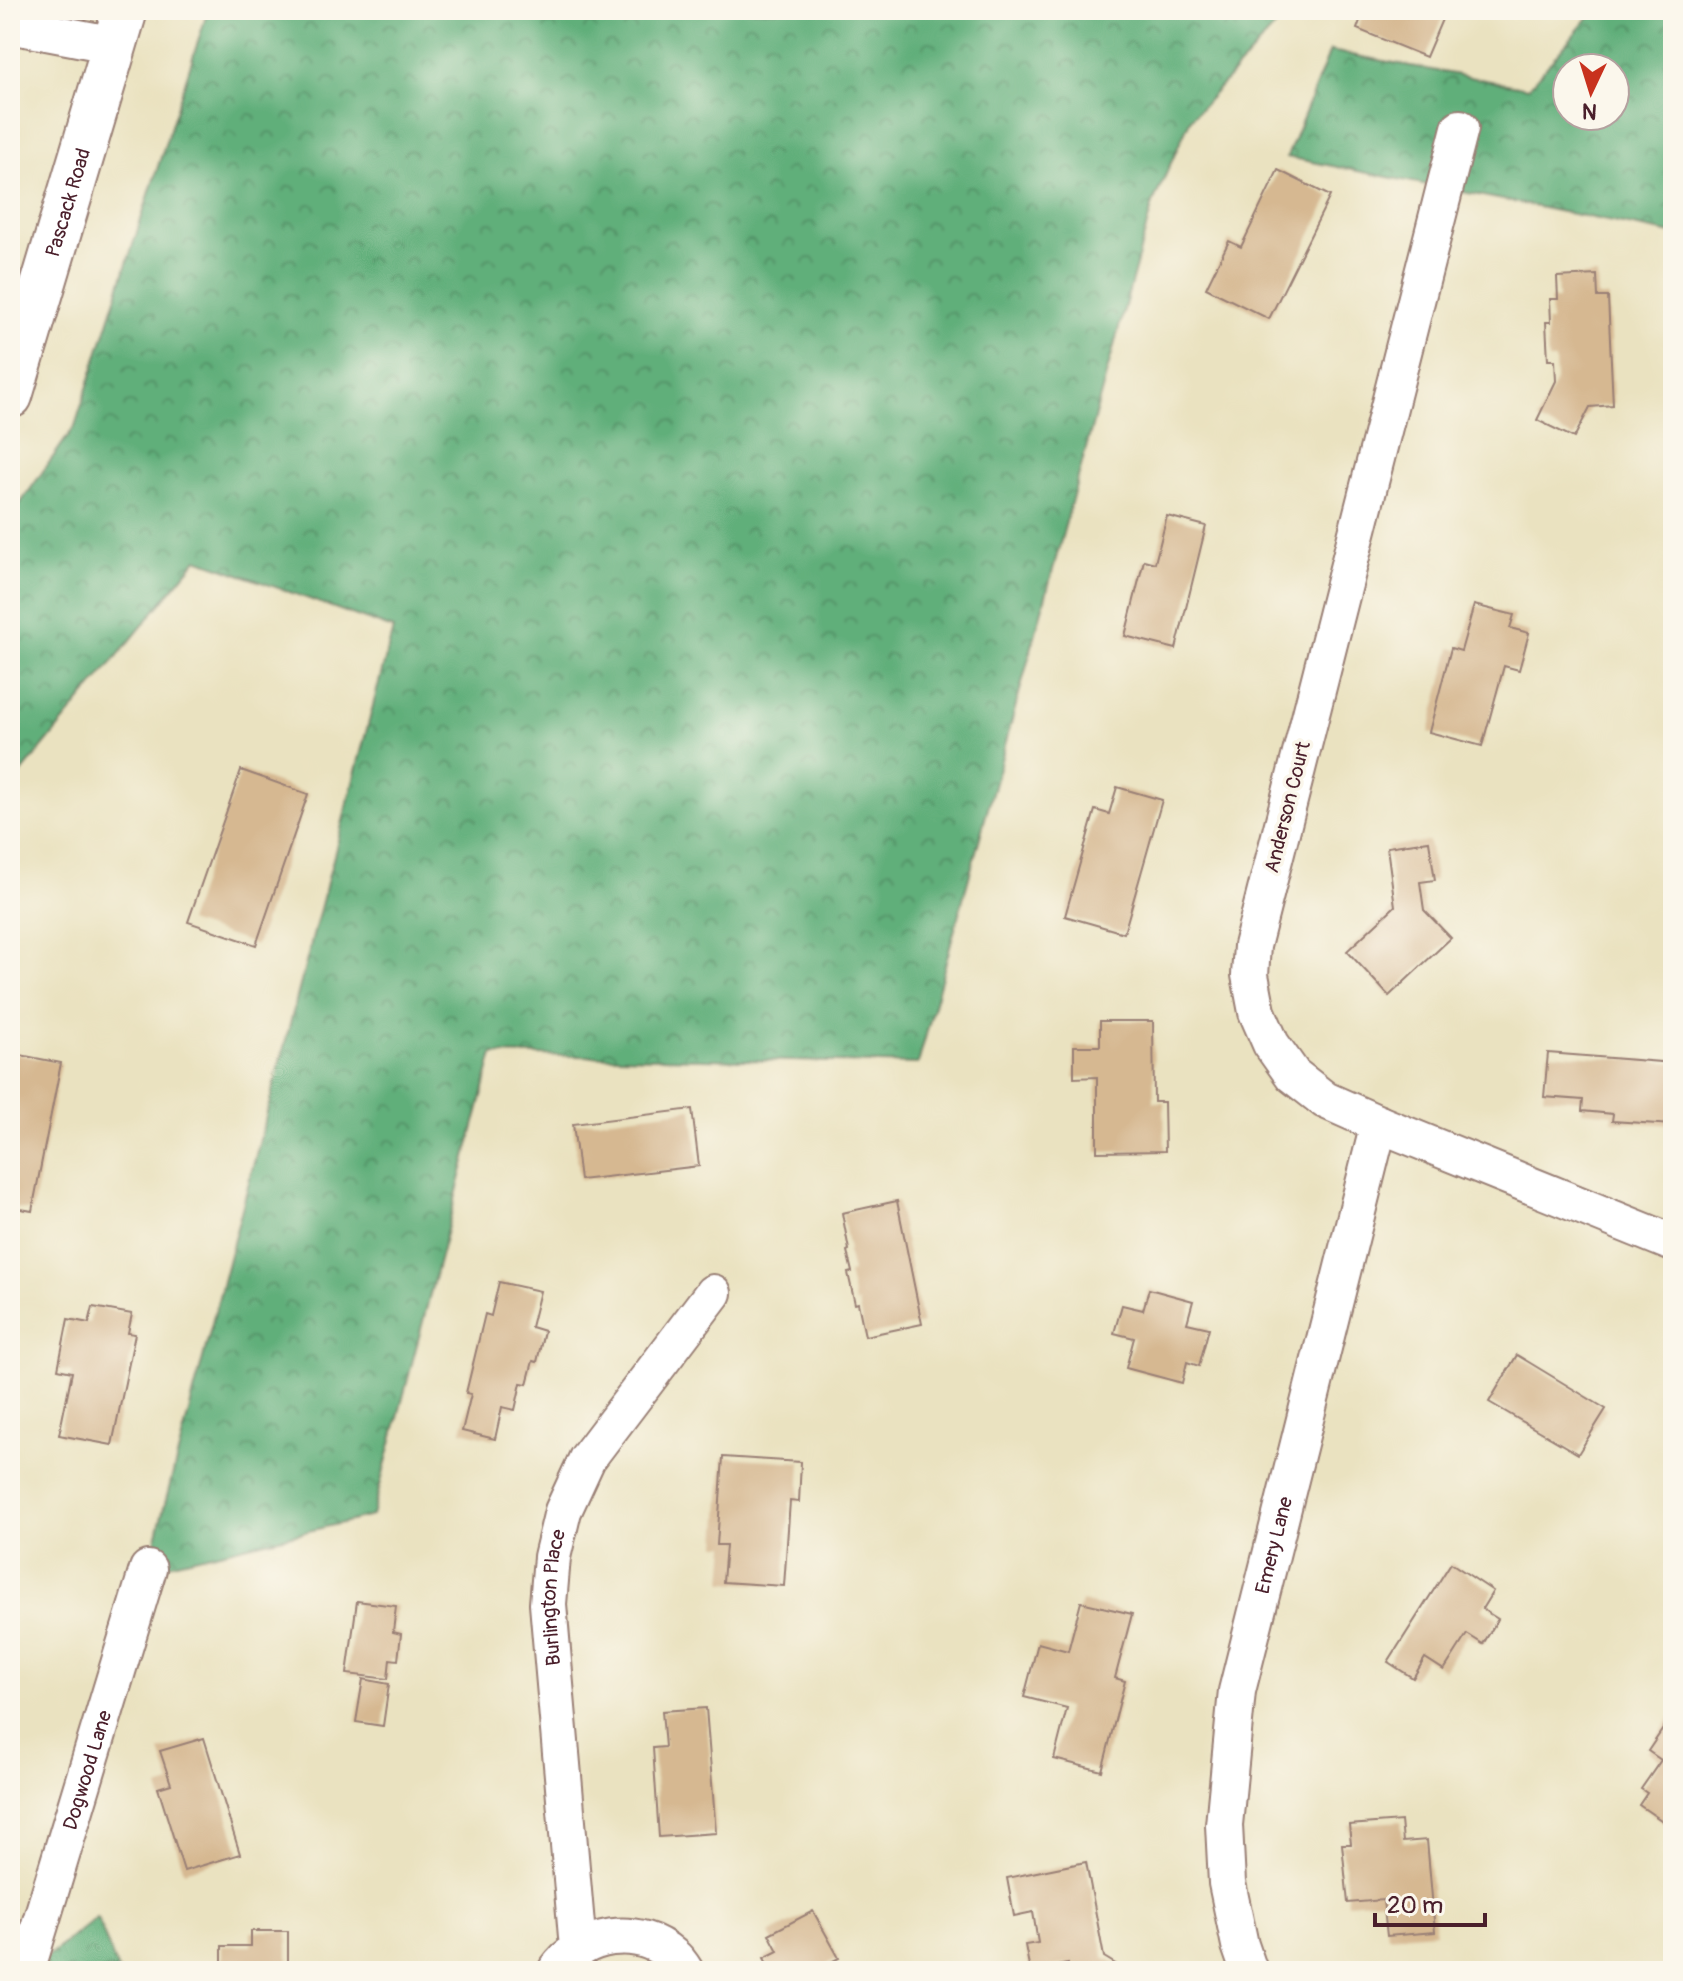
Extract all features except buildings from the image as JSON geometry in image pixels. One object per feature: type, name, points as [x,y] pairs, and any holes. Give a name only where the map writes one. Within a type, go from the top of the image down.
[{"type":"street","points":[[10,25],[120,28]]},
{"type":"street","name":"Pascack Road","points":[[10,396],[120,28]]},
{"type":"street","name":"Anderson Court","points":[[1460,128],[1252,946],[1250,975],[1257,1012],[1271,1044],[1293,1075],[1325,1100],[1673,1243]]},
{"type":"street","name":"Emery Lane","points":[[1249,1971],[1240,1945],[1227,1883],[1224,1825],[1237,1691],[1379,1124]]},
{"type":"street","name":"Burlington Place","points":[[567,1960],[548,1604],[552,1557],[563,1511],[587,1459],[713,1293]]},
{"type":"street","name":"Dogwood Lane","points":[[26,1971],[148,1569]]},
{"type":"street","points":[[567,1960],[600,1938],[624,1936],[649,1941],[673,1956],[685,1971]]},
{"type":"green space","points":[[208,10],[1290,10],[1190,120],[1153,203],[918,1064],[493,1054],[372,1516],[148,1569],[393,629],[197,559],[10,787],[10,518],[75,426]]},
{"type":"green space","points":[[1595,10],[1673,10],[1673,234],[1287,157],[1330,51],[1528,88],[1551,61],[1551,132],[1631,132],[1631,52],[1559,52]]},
{"type":"green space","points":[[97,1917],[118,1971],[29,1971]]}]
